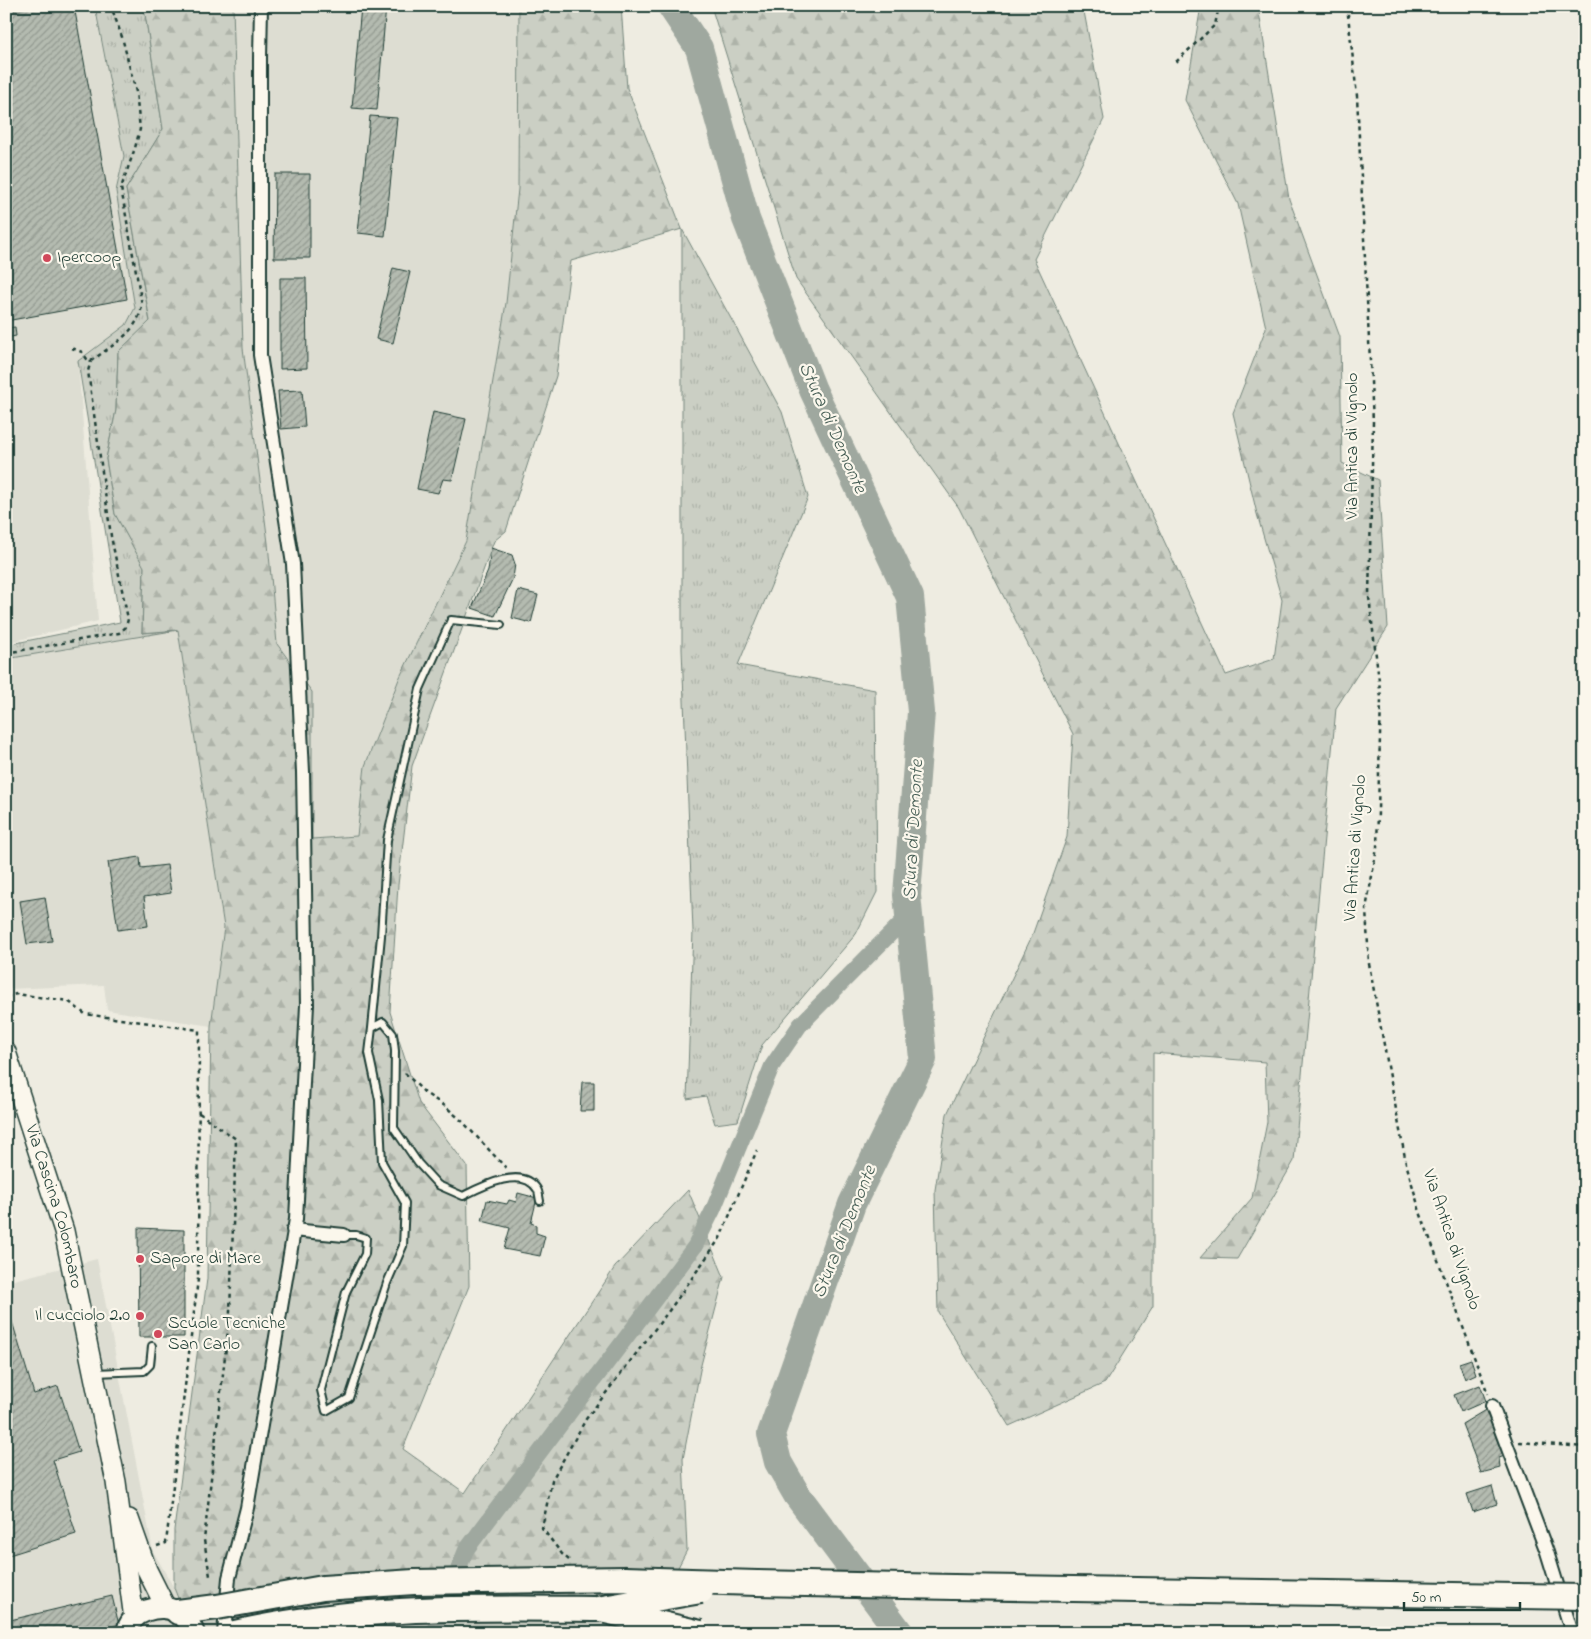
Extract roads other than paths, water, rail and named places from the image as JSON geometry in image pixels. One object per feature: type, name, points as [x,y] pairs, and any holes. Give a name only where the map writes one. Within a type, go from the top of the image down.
[{"type":"highway","points":[[172,1610],[217,1606],[322,1588],[405,1582],[625,1579],[757,1583],[1585,1597]]},
{"type":"highway","points":[[235,1633],[312,1619],[376,1612],[461,1608],[597,1609],[727,1586],[757,1583]]},
{"type":"highway","points":[[597,1609],[700,1633]]},
{"type":"main road","name":"Via Cascina Colombaro","points":[[6,1052],[64,1231],[116,1482],[130,1626]]},
{"type":"main road","name":"Via Cascina Colombaro","points":[[116,1482],[147,1570],[172,1610]]},
{"type":"main road","points":[[130,1626],[149,1609],[172,1610],[189,1622],[194,1633]]},
{"type":"street","points":[[224,1633],[229,1578],[247,1508],[296,1219],[307,1006],[303,772],[293,564],[260,355],[261,6]]},
{"type":"street","points":[[293,1230],[344,1235]]},
{"type":"street","points":[[1492,1406],[1547,1552],[1572,1633]]},
{"type":"lane","points":[[344,1235],[356,1235],[366,1238],[365,1254],[346,1292],[321,1390],[326,1411],[350,1398],[387,1284],[403,1246],[405,1203],[382,1162],[379,1100],[369,1053],[381,936],[387,840],[420,689],[451,620],[501,625]]},
{"type":"lane","points":[[372,1028],[383,1022],[393,1034],[394,1128],[418,1164],[438,1185],[463,1196],[491,1183],[514,1177],[528,1182],[537,1188],[540,1201]]},
{"type":"lane","points":[[93,1374],[144,1371],[150,1365],[152,1346]]},
{"type":"waterway","name":"Stura di Demonte","points":[[671,6],[699,48],[746,219],[813,390],[910,597],[921,712],[907,895],[923,1059],[852,1204],[771,1434],[778,1462],[797,1495],[900,1633]]},
{"type":"waterway","points":[[433,1633],[466,1550],[695,1246],[713,1210],[772,1066],[800,1025],[909,915]]},
{"type":"place","name":"Ipercoop","points":[[47,258]]},
{"type":"place","name":"Sapore di Mare","points":[[140,1259]]},
{"type":"place","name":"Il cucciolo 2.0","points":[[140,1316]]},
{"type":"place","name":"Scuole Tecniche San Carlo","points":[[158,1334]]}]
